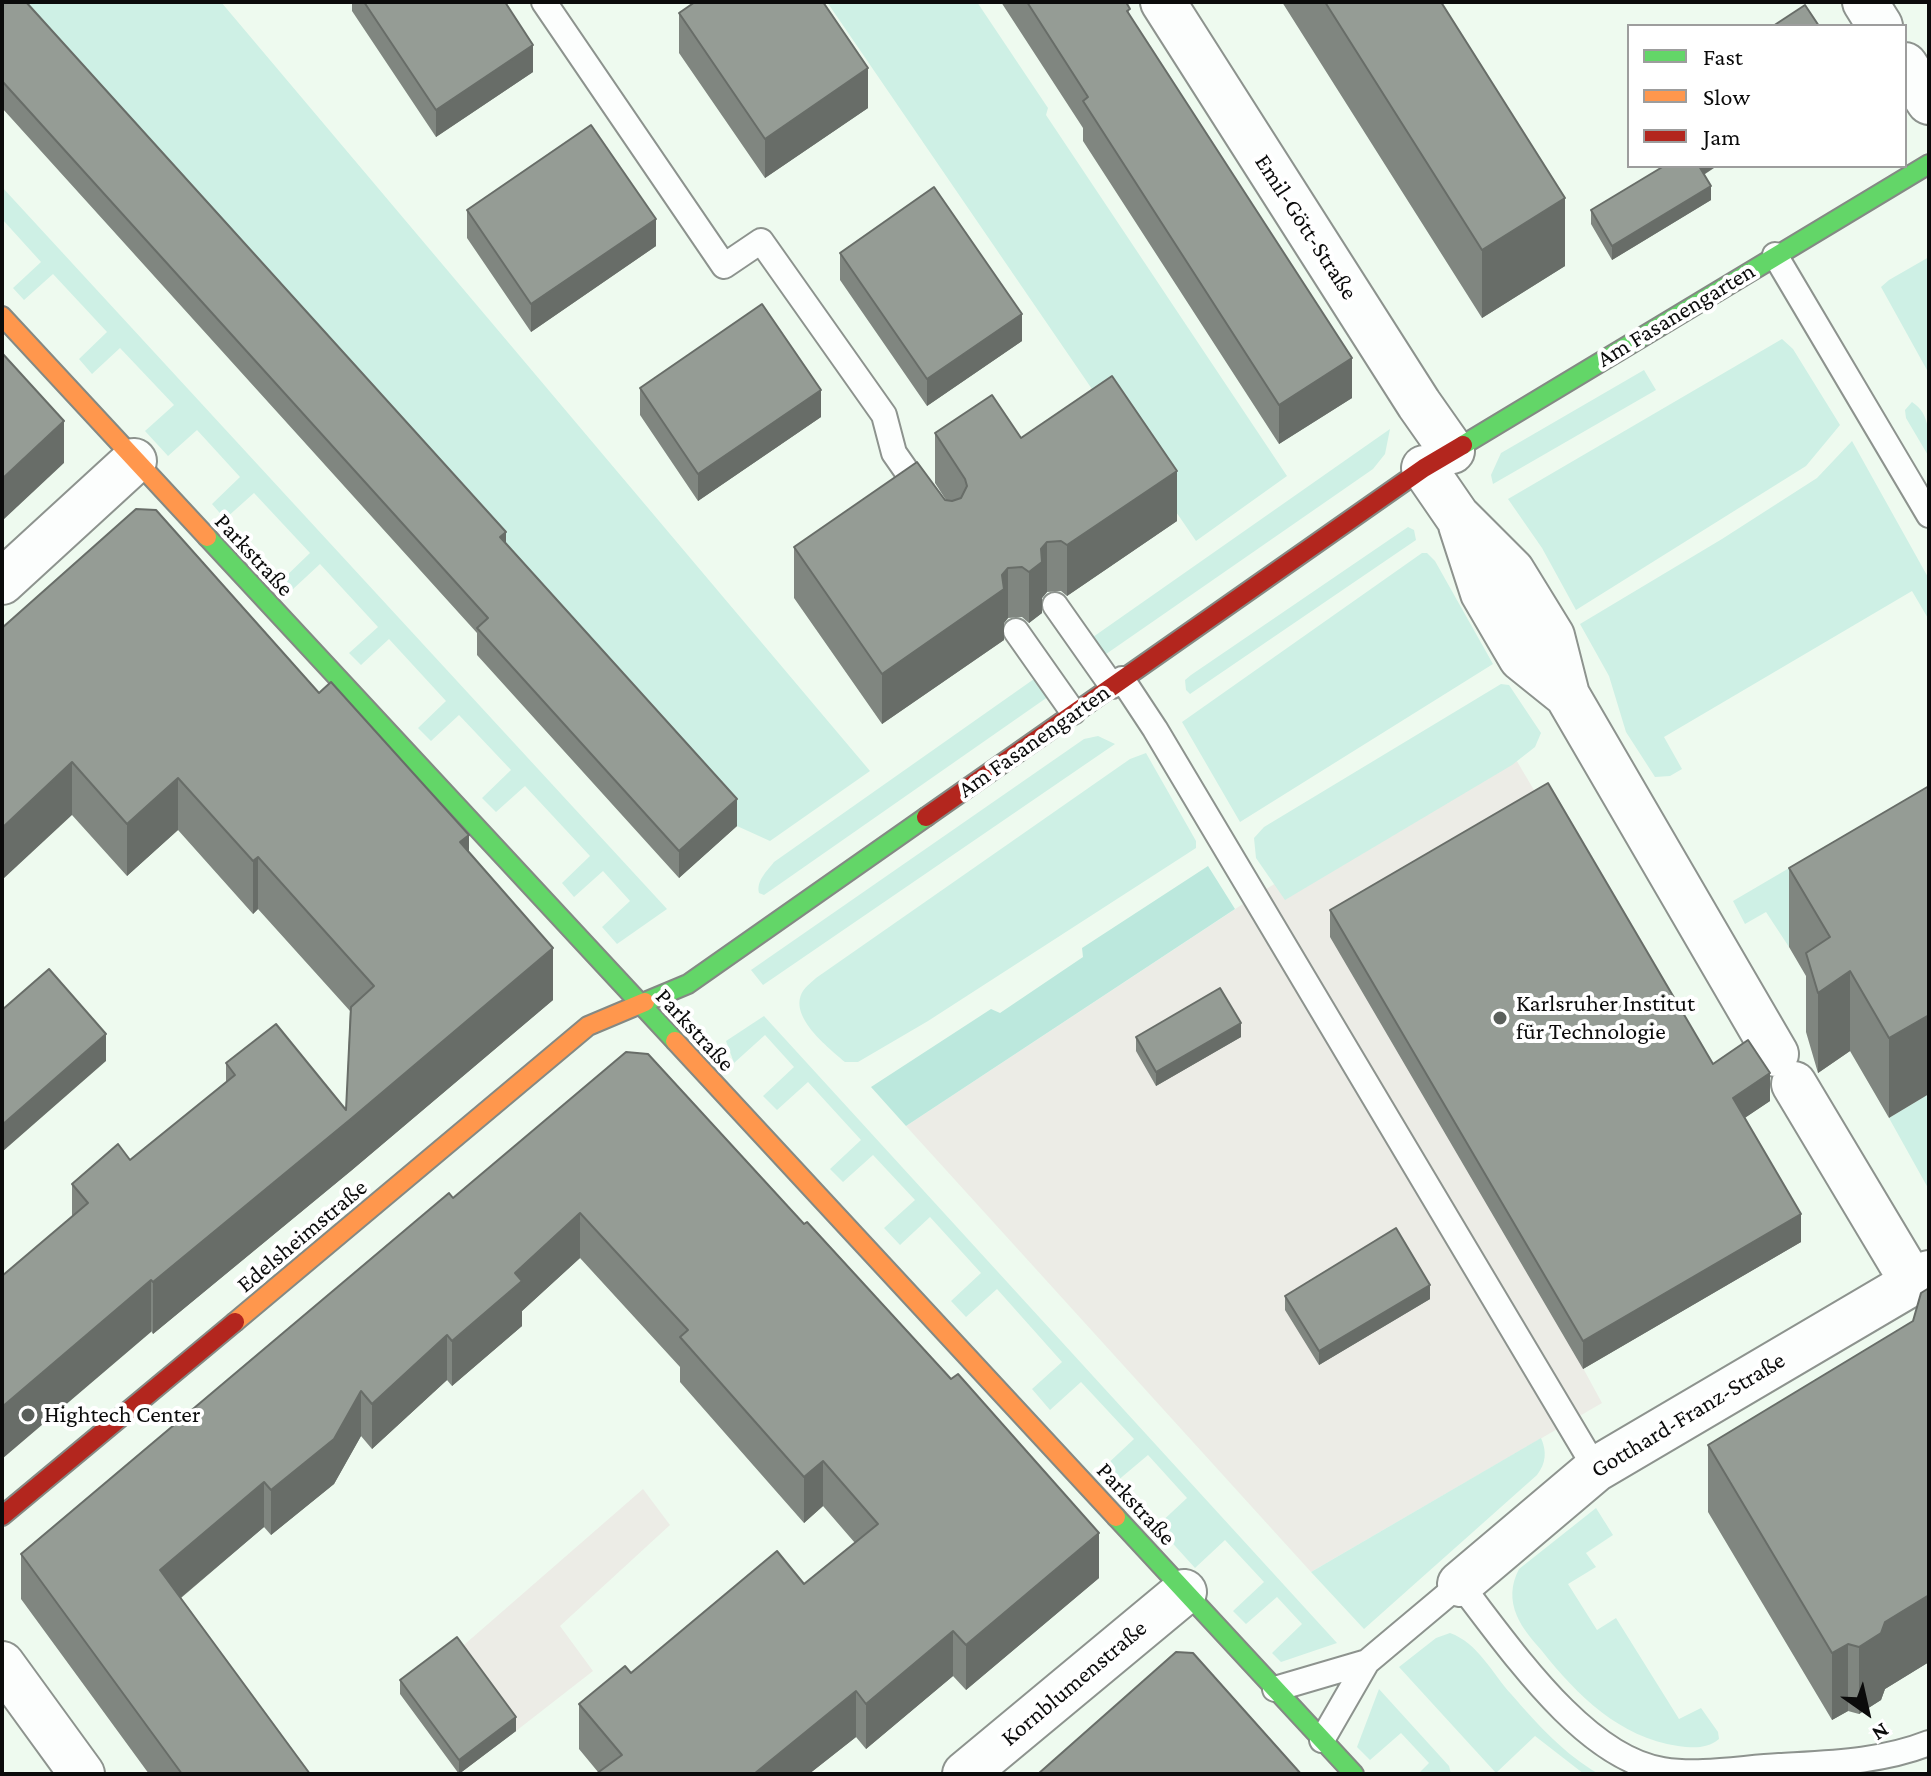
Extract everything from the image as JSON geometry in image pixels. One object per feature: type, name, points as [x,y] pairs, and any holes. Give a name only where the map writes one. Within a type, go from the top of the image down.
[{"type":"street","name":"Emil-Gött-Straße","points":[[1163,2],[1419,404],[1438,459]]},
{"type":"street","points":[[1865,2],[1879,24]]},
{"type":"street","points":[[1907,68],[1929,102]]},
{"type":"street","name":"Am Fasanengarten","points":[[639,1005],[688,984],[1438,459],[1929,164]]},
{"type":"street","name":"Parkstraße","points":[[2,316],[1354,1774]]},
{"type":"street","name":"Gotthard-Franz-Straße","points":[[1438,459],[1483,593],[1521,658],[1567,695],[1785,1069],[1921,1278],[1596,1469],[1460,1584]]},
{"type":"street","points":[[2,582],[134,461]]},
{"type":"street","name":"Edelsheimstraße","points":[[2,1516],[588,1026],[639,1005]]},
{"type":"street","name":"Kornblumenstraße","points":[[965,1774],[1184,1592]]},
{"type":"street","points":[[2,1664],[82,1774]]},
{"type":"lane","points":[[544,2],[724,266],[761,241],[884,415],[894,453],[935,513]]},
{"type":"lane","points":[[1775,255],[1929,515]]},
{"type":"lane","points":[[1055,605],[1170,754],[1596,1469]]},
{"type":"lane","points":[[1016,631],[1073,712]]},
{"type":"lane","points":[[1460,1584],[1530,1672],[1575,1720],[1597,1741],[1630,1761],[1664,1770],[1718,1770],[1849,1762],[1904,1753],[1929,1743]]},
{"type":"lane","name":"Gotthard-Franz-Straße","points":[[1322,1740],[1367,1662],[1460,1584]]},
{"type":"lane","name":"Gotthard-Franz-Straße","points":[[1275,1689],[1367,1662]]},
{"type":"shaded area","points":[[2,2],[221,2],[870,771],[770,841],[737,826]]},
{"type":"shaded area","points":[[827,2],[977,2],[1048,108],[1046,115],[1287,476],[1196,541]]},
{"type":"shaded area","points":[[2,187],[667,909],[617,944],[602,927],[630,901],[603,871],[574,897],[562,883],[590,856],[525,786],[496,812],[482,798],[511,770],[459,715],[431,741],[418,728],[446,701],[389,639],[361,665],[349,653],[378,627],[320,564],[292,590],[282,580],[310,553],[254,493],[225,519],[212,504],[240,477],[197,430],[168,456],[145,431],[174,405],[120,348],[92,374],[79,359],[107,332],[53,274],[24,300],[13,288],[41,262],[2,219]]},
{"type":"shaded area","points":[[1929,257],[1929,369],[1927,370],[1881,287]]},
{"type":"shaded area","points":[[1782,339],[1793,349],[1840,425],[1806,466],[1576,610],[1542,548],[1508,499]]},
{"type":"shaded area","points":[[1644,370],[1656,390],[1493,484],[1491,475],[1501,453]]},
{"type":"shaded area","points":[[1912,402],[1926,419],[1929,457],[1906,418],[1905,410]]},
{"type":"shaded area","points":[[1390,429],[1385,454],[1373,469],[1096,661],[1083,644]]},
{"type":"shaded area","points":[[1852,441],[1929,579],[1929,620],[1912,591],[1664,737],[1682,769],[1670,776],[1655,777],[1626,732],[1609,676],[1580,624],[1817,478]]},
{"type":"shaded area","points":[[1408,527],[1414,530],[1416,540],[1190,694],[1186,690],[1185,680],[1191,675]]},
{"type":"shaded area","points":[[1422,553],[1427,553],[1435,561],[1493,664],[1240,822],[1182,722]]},
{"type":"shaded area","points":[[1034,679],[1046,681],[1052,694],[764,895],[759,893],[761,880],[774,862]]},
{"type":"shaded area","points":[[1501,684],[1509,685],[1541,733],[1535,747],[1512,765],[1285,900],[1256,858],[1254,838],[1264,827]]},
{"type":"shaded area","points":[[1098,736],[1115,744],[763,985],[751,970],[1084,739]]},
{"type":"shaded area","points":[[1505,741],[1801,1242],[1583,1368],[1602,1403],[1311,1572],[906,1126],[1255,896]]},
{"type":"shaded area","points":[[1146,753],[1196,841],[1196,848],[928,1021],[858,1062],[845,1062],[812,1031],[801,1011],[800,1001],[804,989],[816,978],[1130,759]]},
{"type":"shaded area","points":[[1929,786],[1789,947],[1766,912],[1745,924],[1733,901]]},
{"type":"shaded area","points":[[1208,866],[1235,909],[906,1126],[871,1087],[991,1009],[1000,1013],[1083,957],[1082,948]]},
{"type":"shaded area","points":[[764,1016],[1337,1643],[1281,1662],[1272,1653],[1302,1624],[1277,1597],[1246,1624],[1233,1611],[1264,1582],[1225,1540],[1195,1568],[1157,1526],[1187,1498],[1148,1455],[1116,1482],[1103,1468],[1134,1439],[1081,1382],[1050,1410],[1032,1389],[1062,1362],[997,1289],[966,1317],[951,1301],[981,1273],[930,1217],[900,1245],[884,1228],[915,1200],[873,1155],[843,1182],[830,1169],[861,1140],[808,1082],[777,1110],[763,1096],[794,1067],[765,1035],[734,1063],[726,1041]]},
{"type":"shaded area","points":[[1929,1094],[1929,1187],[1928,1188],[1889,1118]]},
{"type":"shaded area","points":[[1541,1438],[1545,1457],[1537,1475],[1364,1629],[1311,1572]]},
{"type":"shaded area","points":[[643,1489],[670,1525],[560,1626],[593,1671],[516,1731],[457,1651]]},
{"type":"shaded area","points":[[1596,1508],[1613,1535],[1586,1553],[1596,1567],[1568,1584],[1597,1630],[1616,1618],[1679,1719],[1701,1708],[1718,1732],[1719,1739],[1710,1745],[1678,1746],[1637,1734],[1619,1724],[1570,1684],[1519,1621],[1512,1592],[1519,1569]]},
{"type":"shaded area","points":[[1450,1633],[1477,1651],[1552,1738],[1599,1774],[1584,1774],[1535,1736],[1496,1773],[1399,1667],[1436,1638]]},
{"type":"shaded area","points":[[1379,1689],[1449,1766],[1451,1774],[1418,1774],[1429,1763],[1401,1733],[1370,1760],[1357,1747]]},
{"type":"building","points":[[2,2],[26,2],[506,532],[500,537],[737,799],[679,851],[477,628],[488,618],[2,81]]},
{"type":"building","points":[[364,2],[505,2],[533,45],[436,110]]},
{"type":"building","points":[[695,2],[823,2],[868,68],[765,139],[679,13]]},
{"type":"building","points":[[1027,2],[1126,2],[1130,9],[1127,11],[1352,358],[1279,405],[1083,101],[1088,97]]},
{"type":"building","points":[[1325,2],[1441,2],[1565,198],[1482,250]]},
{"type":"building","points":[[1805,5],[1818,24],[1776,24]]},
{"type":"building","points":[[591,125],[656,219],[531,304],[467,210]]},
{"type":"building","points":[[1661,168],[1700,168],[1711,186],[1612,246],[1591,210]]},
{"type":"building","points":[[934,187],[1022,314],[927,379],[840,253]]},
{"type":"building","points":[[762,304],[821,390],[698,474],[640,388]]},
{"type":"building","points":[[2,353],[64,421],[2,479]]},
{"type":"building","points":[[1112,376],[1177,471],[1067,545],[1061,541],[1047,542],[1041,549],[1042,562],[1029,572],[1022,567],[1008,568],[1002,575],[1004,589],[882,674],[794,547],[917,462],[945,500],[961,498],[967,486],[965,479],[935,433],[992,395],[1021,438]]},
{"type":"building","points":[[136,509],[156,510],[319,693],[331,682],[469,835],[460,842],[553,948],[2,1407],[2,1276],[88,1203],[72,1184],[118,1144],[130,1160],[235,1075],[226,1063],[276,1024],[346,1110],[351,1007],[374,986],[258,857],[253,861],[178,778],[127,824],[72,762],[2,828],[2,628]]},
{"type":"building","points":[[1548,783],[1713,1064],[1748,1040],[1770,1073],[1733,1098],[1801,1214],[1583,1341],[1330,910]]},
{"type":"building","points":[[1929,786],[1929,1015],[1889,1038],[1850,971],[1818,993],[1806,953],[1830,937],[1789,868]]},
{"type":"building","points":[[49,969],[106,1034],[2,1125],[2,1010]]},
{"type":"building","points":[[1220,988],[1241,1023],[1156,1072],[1136,1037]]},
{"type":"building","points":[[626,1052],[648,1054],[951,1379],[958,1374],[1099,1533],[966,1645],[953,1631],[866,1704],[856,1691],[754,1774],[596,1774],[622,1755],[579,1704],[625,1666],[631,1673],[777,1551],[804,1584],[878,1524],[823,1461],[804,1477],[680,1337],[688,1330],[580,1213],[515,1273],[522,1281],[452,1341],[447,1335],[372,1404],[361,1391],[334,1439],[271,1490],[264,1482],[160,1570],[310,1774],[182,1774],[21,1554],[449,1193],[453,1198]]},
{"type":"building","points":[[1396,1228],[1430,1285],[1319,1351],[1285,1296]]},
{"type":"building","points":[[1929,1288],[1929,1595],[1885,1622],[1881,1633],[1859,1647],[1848,1644],[1832,1653],[1708,1445],[1913,1321],[1921,1293]]},
{"type":"building","points":[[457,1637],[516,1717],[459,1760],[400,1680]]},
{"type":"building","points":[[1176,1652],[1193,1653],[1301,1774],[1038,1774]]},
{"type":"traffic: fast","points":[[1463,445],[1929,164]]},
{"type":"traffic: fast","points":[[207,537],[675,1041]]},
{"type":"traffic: fast","points":[[645,1002],[688,984],[926,817]]},
{"type":"traffic: fast","points":[[1116,1517],[1354,1774]]},
{"type":"traffic: slow","points":[[2,316],[207,537]]},
{"type":"traffic: slow","points":[[235,1322],[588,1026],[645,1002]]},
{"type":"traffic: slow","points":[[675,1041],[1116,1517]]},
{"type":"traffic: jam","points":[[926,817],[1424,468],[1463,445]]},
{"type":"traffic: jam","points":[[2,1516],[235,1322]]},
{"type":"place","name":"Karlsruher Institut für Technologie","points":[[1500,1018]]},
{"type":"place","name":"Hightech Center","points":[[28,1415]]}]
